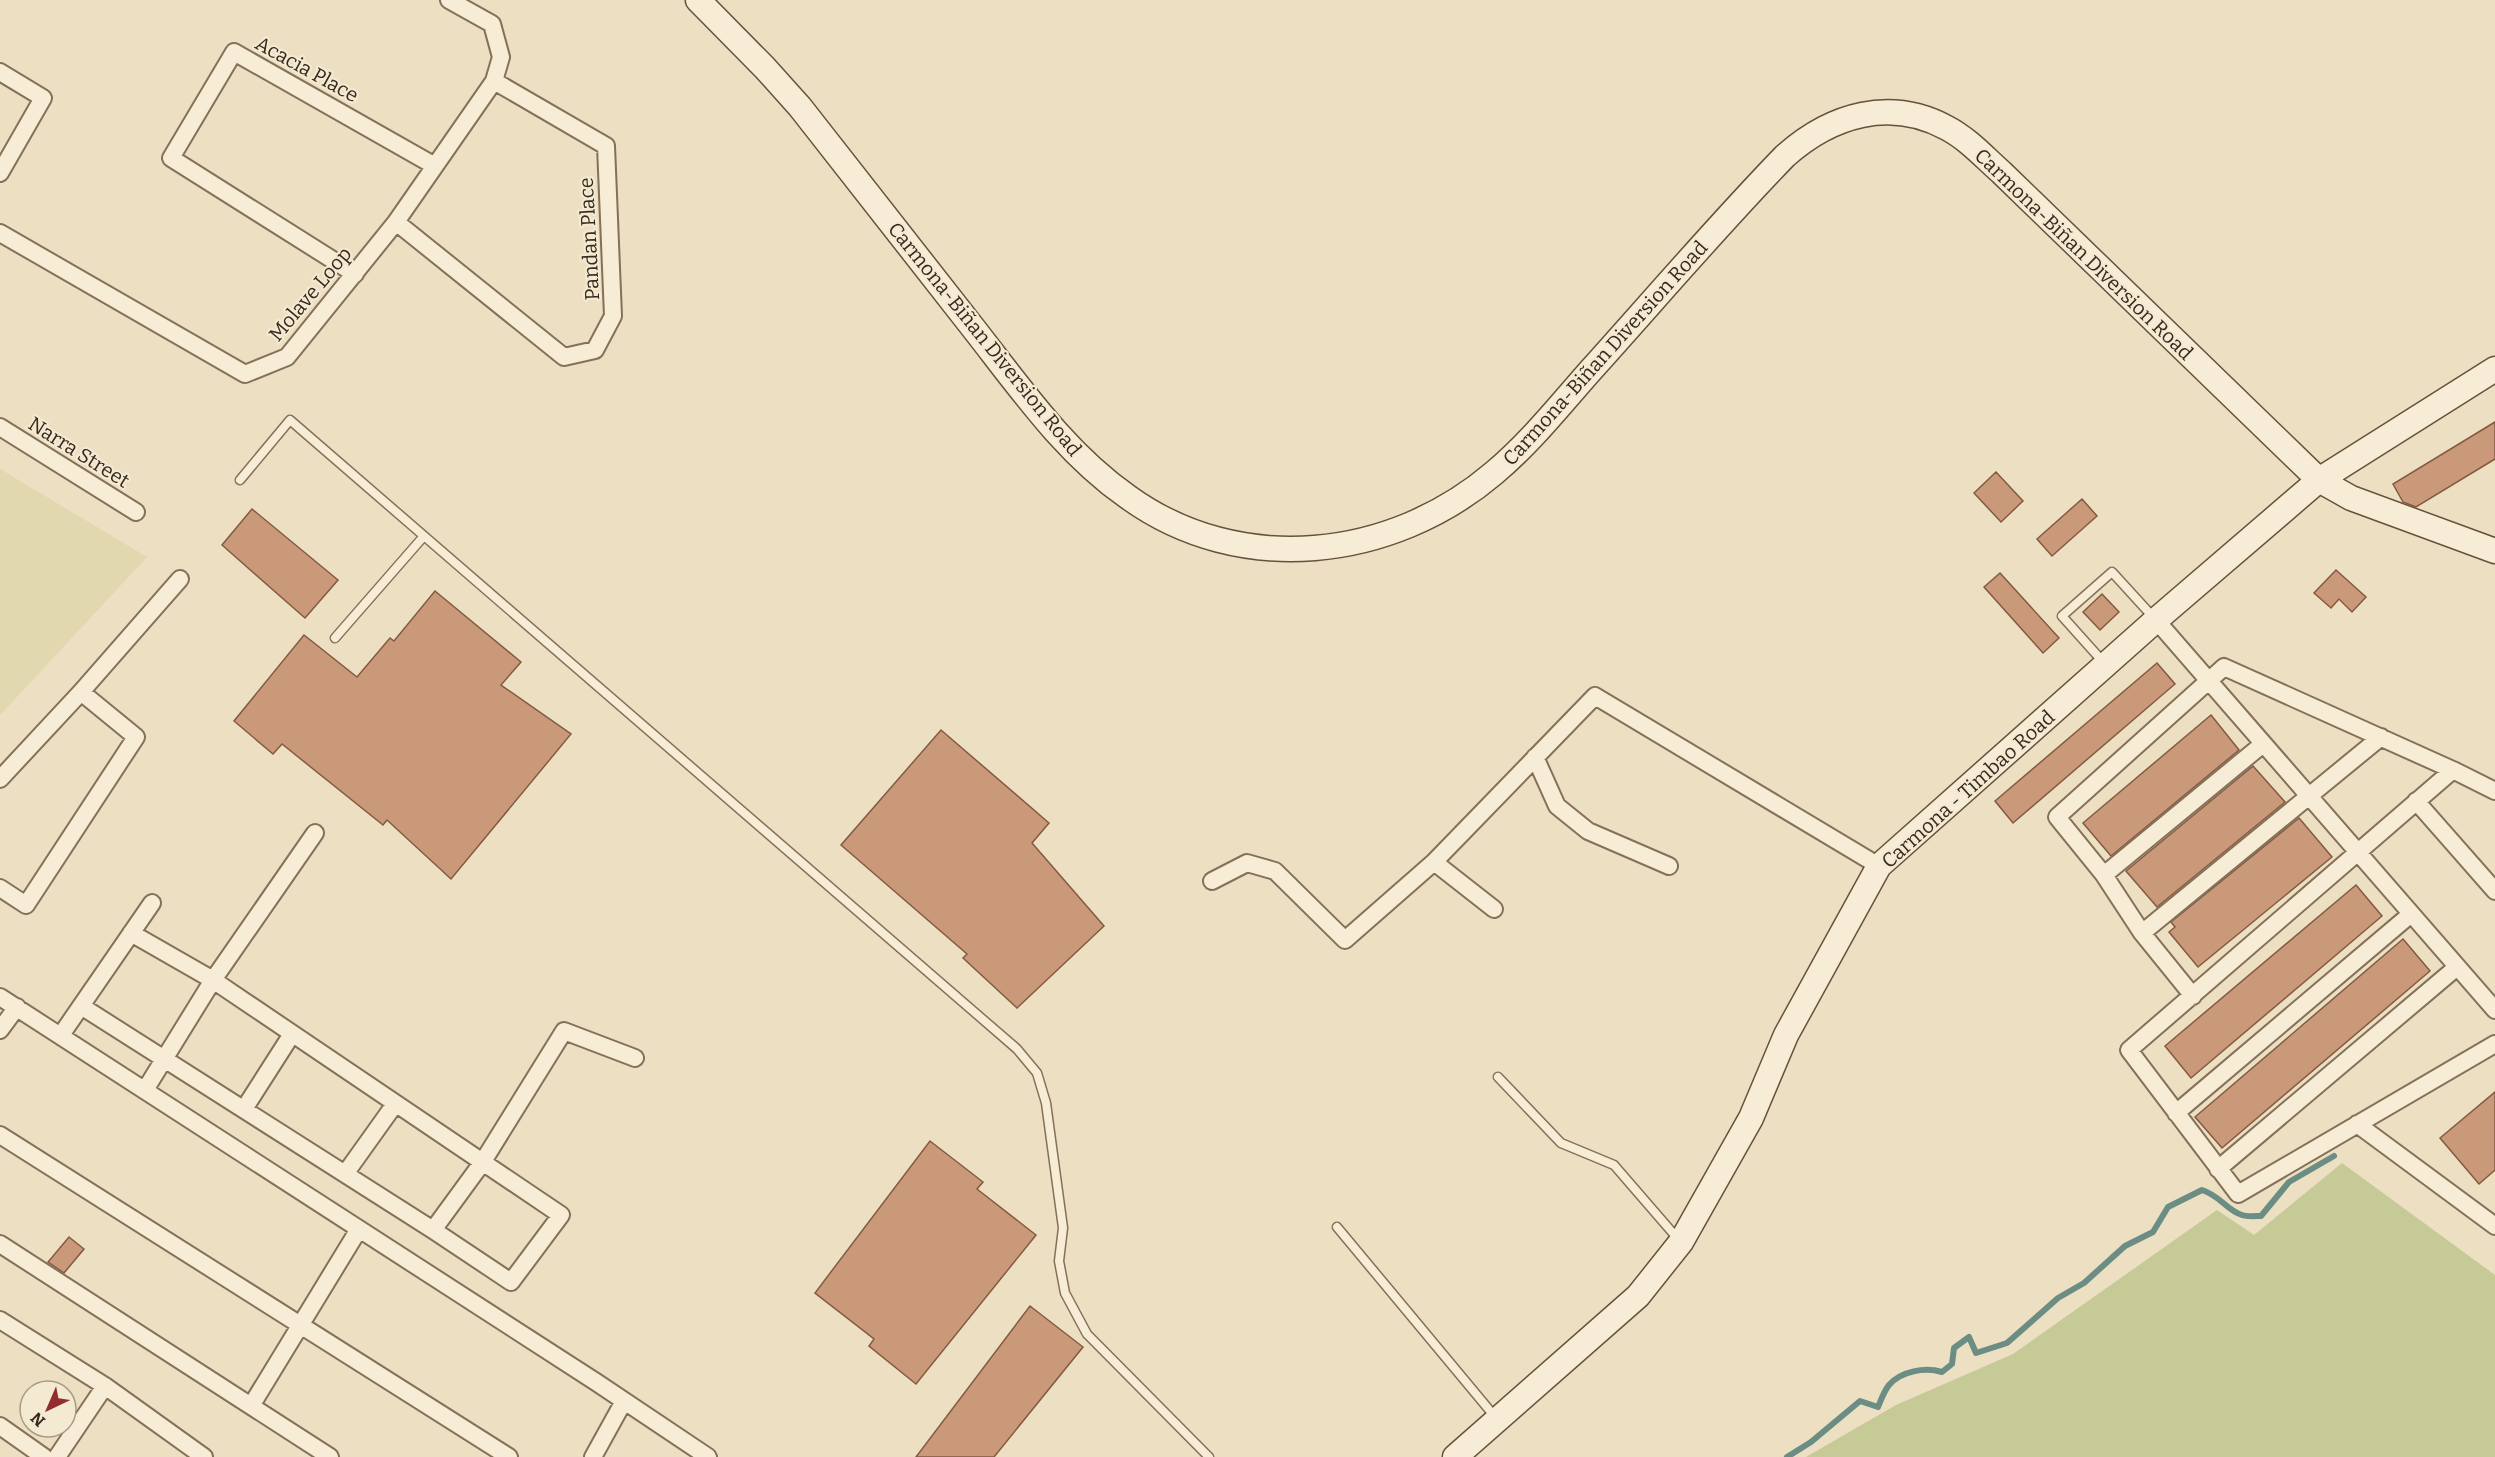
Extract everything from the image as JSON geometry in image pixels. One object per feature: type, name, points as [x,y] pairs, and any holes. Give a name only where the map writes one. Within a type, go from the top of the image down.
[{"type":"main road","name":"Carmona-Biñan Diversion Road","points":[[698,0],[800,107],[1036,407],[1079,457],[1128,498],[1176,525],[1201,535],[1255,547],[1307,550],[1367,541],[1401,530],[1449,506],[1495,472],[1521,448],[1785,156],[1823,127],[1854,116],[1872,113],[1920,118],[1940,125],[1960,136],[2001,172],[2319,480],[2371,507],[2495,551]]},
{"type":"main road","name":"Carmona - Timbao Road","points":[[1455,1457],[1638,1296],[1681,1242],[1751,1118],[1786,1035],[1879,866],[2156,620],[2319,480],[2495,369]]},
{"type":"street","name":"Molave Loop","points":[[0,233],[245,374],[287,357],[396,222],[494,81],[501,57],[492,24],[449,0]]},
{"type":"street","name":"Acacia Place","points":[[355,274],[171,158],[234,52],[435,166]]},
{"type":"street","points":[[0,72],[43,98],[0,173]]},
{"type":"street","name":"Pandan Place","points":[[396,222],[564,357],[595,350],[613,316],[606,146],[494,81]]},
{"type":"street","name":"Narra Street","points":[[0,427],[136,512]]},
{"type":"street","points":[[0,779],[81,692],[180,579]]},
{"type":"street","points":[[2156,620],[2495,1010]]},
{"type":"street","points":[[2193,996],[2142,933],[2104,874],[2057,817],[2224,667],[2495,791]]},
{"type":"street","points":[[0,888],[26,905],[136,737],[81,692]]},
{"type":"street","points":[[1212,881],[1247,863],[1275,871],[1345,940],[1434,862],[1595,696],[1879,866]]},
{"type":"street","points":[[2142,933],[2381,737]]},
{"type":"street","points":[[2104,874],[2263,744]]},
{"type":"street","points":[[1535,758],[1557,806],[1588,831],[1669,866]]},
{"type":"street","points":[[2453,770],[2129,1050],[2238,1194],[2495,1044]]},
{"type":"street","points":[[2416,801],[2495,891]]},
{"type":"street","points":[[145,1090],[213,980],[315,832]]},
{"type":"street","points":[[1434,862],[1494,909]]},
{"type":"street","points":[[61,1035],[152,903]]},
{"type":"street","points":[[2176,1113],[2411,914]]},
{"type":"street","points":[[81,1006],[511,1282],[561,1215],[213,980],[131,933]]},
{"type":"street","points":[[2218,1169],[2457,967]]},
{"type":"street","points":[[0,997],[708,1457]]},
{"type":"street","points":[[0,1030],[17,1007]]},
{"type":"street","points":[[433,1230],[482,1163],[564,1031],[635,1058]]},
{"type":"street","points":[[244,1109],[292,1034]]},
{"type":"street","points":[[345,1174],[395,1104]]},
{"type":"street","points":[[2357,1124],[2492,1220]]},
{"type":"street","points":[[0,1135],[509,1457]]},
{"type":"street","points":[[251,1406],[359,1229]]},
{"type":"street","points":[[0,1244],[330,1457]]},
{"type":"street","points":[[0,1320],[105,1386],[204,1457]]},
{"type":"street","points":[[57,1457],[105,1386]]},
{"type":"street","points":[[593,1457],[624,1401]]},
{"type":"street","points":[[0,1426],[44,1457]]},
{"type":"lane","points":[[240,480],[290,420],[1017,1049],[1037,1073],[1046,1103],[1063,1228],[1059,1260],[1065,1293],[1087,1334],[1209,1457]]},
{"type":"lane","points":[[335,638],[424,536]]},
{"type":"lane","points":[[2106,665],[2062,616],[2112,572],[2156,620]]},
{"type":"lane","points":[[1498,1077],[1561,1143],[1614,1165],[1681,1242]]},
{"type":"lane","points":[[1337,1227],[1498,1420]]},
{"type":"shaded area","points":[[0,469],[147,557],[0,715]]},
{"type":"green space","points":[[2342,1163],[2495,1275],[2495,1457],[1806,1457],[1896,1405],[2013,1354],[2217,1210],[2254,1235]]},
{"type":"building","points":[[2495,422],[2495,459],[2416,507],[2403,502],[2393,484]]},
{"type":"building","points":[[1996,472],[2023,501],[2001,522],[1974,493]]},
{"type":"building","points":[[2082,499],[2097,516],[2052,556],[2037,539]]},
{"type":"building","points":[[252,509],[338,580],[305,618],[222,545]]},
{"type":"building","points":[[2336,570],[2366,597],[2352,612],[2339,599],[2331,608],[2314,593]]},
{"type":"building","points":[[2000,573],[2059,638],[2043,653],[1984,587]]},
{"type":"building","points":[[435,591],[521,662],[501,685],[571,734],[451,879],[387,820],[383,825],[282,744],[273,754],[234,721],[304,635],[357,677],[390,638],[394,641]]},
{"type":"building","points":[[2102,594],[2119,612],[2100,630],[2083,612]]},
{"type":"building","points":[[2157,663],[2175,684],[2013,823],[1995,801]]},
{"type":"building","points":[[2211,715],[2239,750],[2111,856],[2083,823]]},
{"type":"building","points":[[941,730],[1049,823],[1032,843],[1104,926],[1017,1008],[963,958],[967,954],[841,845]]},
{"type":"building","points":[[2253,766],[2285,802],[2157,907],[2126,871]]},
{"type":"building","points":[[2299,818],[2332,857],[2198,967],[2169,932],[2175,927],[2171,922]]},
{"type":"building","points":[[2356,885],[2382,916],[2191,1078],[2165,1046]]},
{"type":"building","points":[[2403,939],[2430,971],[2222,1148],[2195,1117]]},
{"type":"building","points":[[2495,1092],[2495,1170],[2479,1184],[2440,1138]]},
{"type":"building","points":[[930,1141],[983,1182],[977,1189],[1036,1235],[916,1384],[869,1346],[874,1339],[815,1293]]},
{"type":"building","points":[[69,1237],[84,1249],[64,1273],[48,1262]]},
{"type":"building","points":[[1030,1306],[1083,1347],[994,1457],[916,1457]]},
{"type":"waterway","points":[[1787,1457],[1811,1442],[1860,1401],[1878,1407],[1887,1387],[1900,1376],[1921,1370],[1942,1372],[1952,1364],[1954,1348],[1969,1337],[1976,1353],[2007,1343],[2058,1298],[2084,1283],[2125,1246],[2153,1232],[2168,1207],[2202,1190],[2236,1213],[2261,1216],[2289,1182],[2334,1156]]}]
